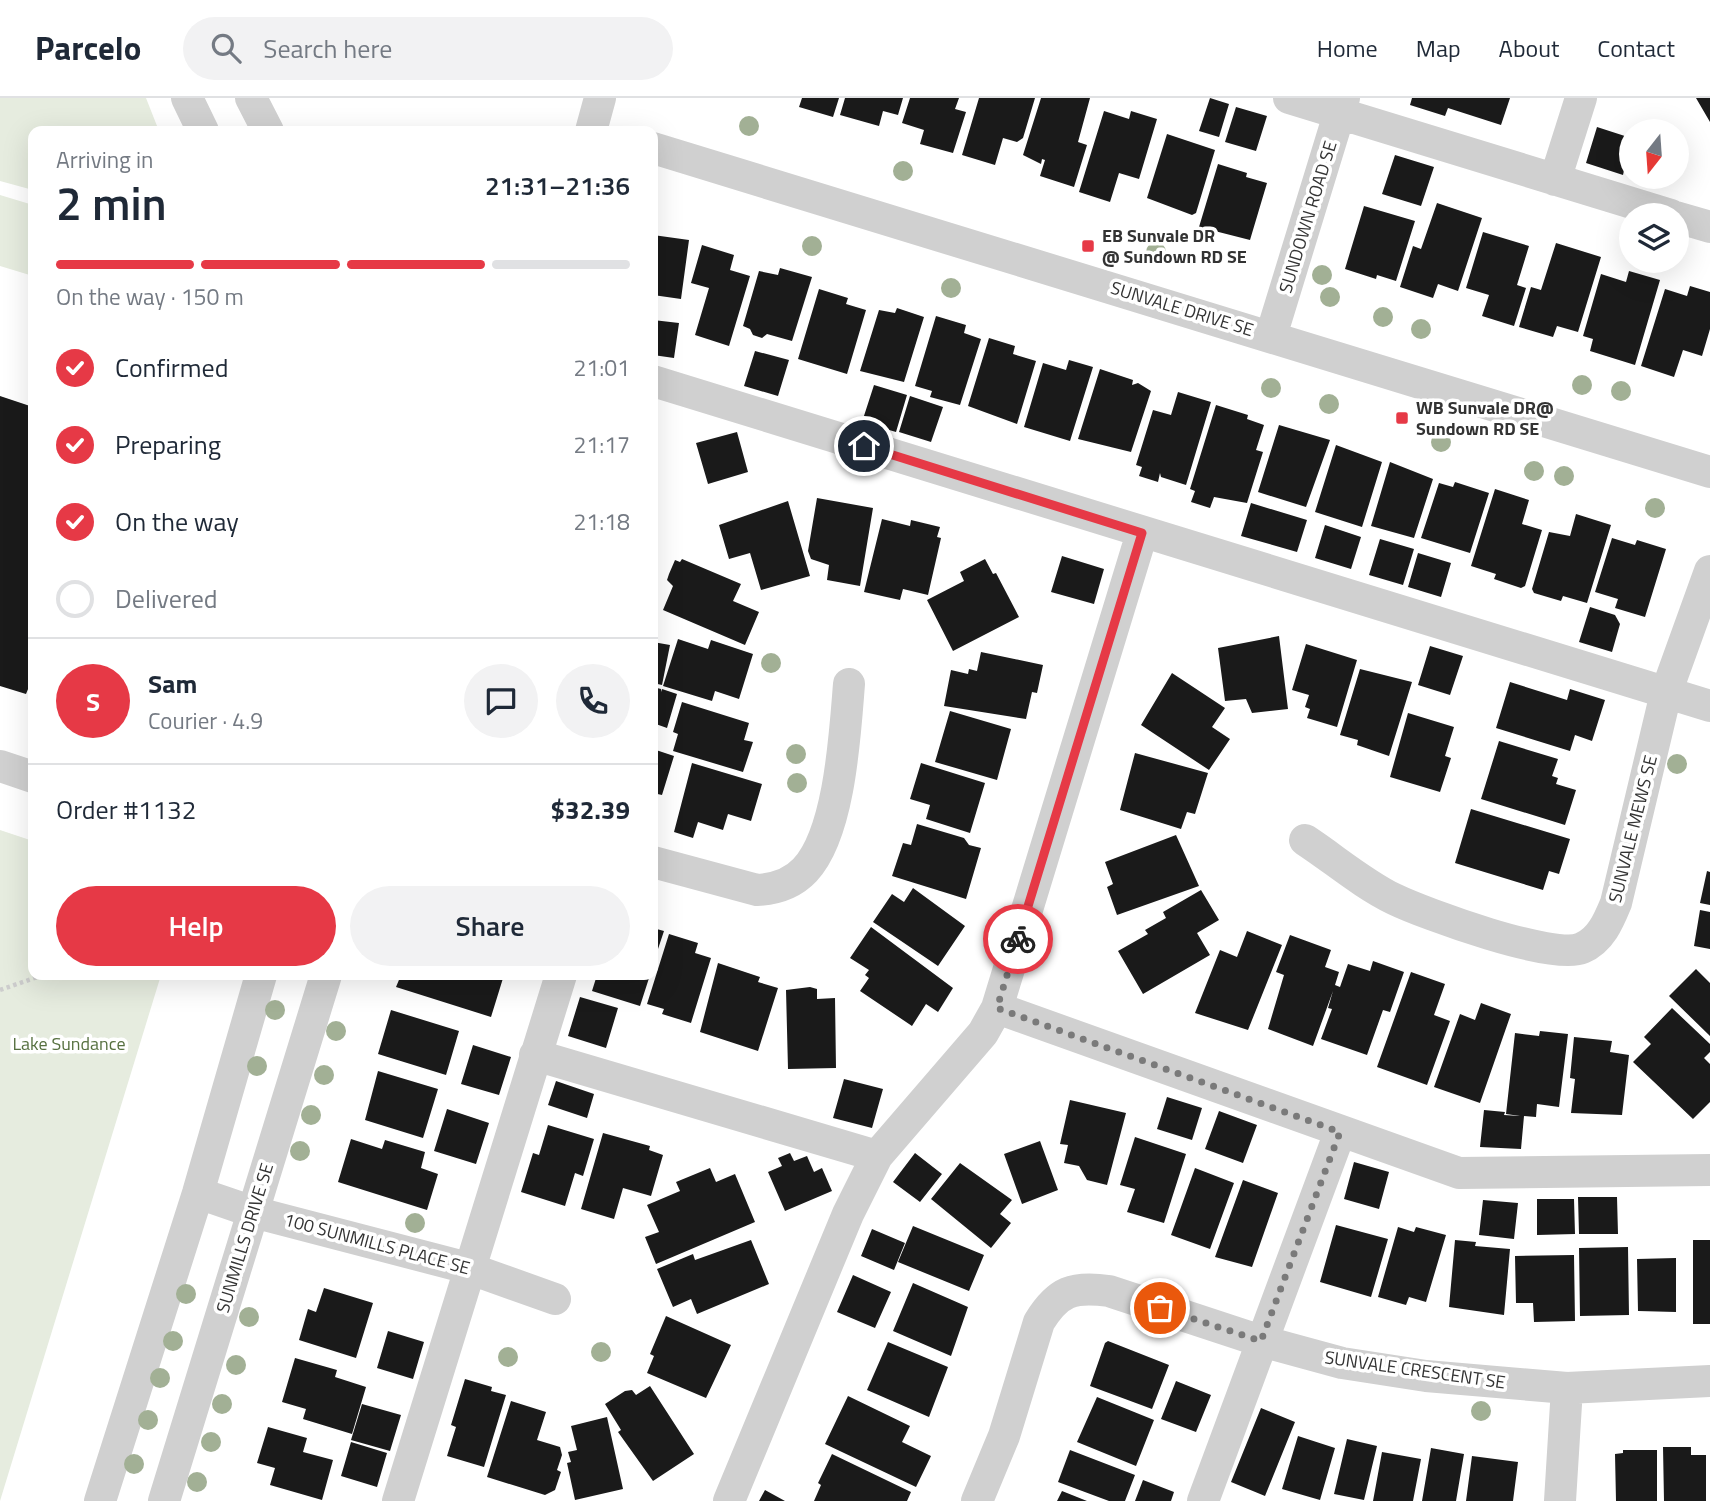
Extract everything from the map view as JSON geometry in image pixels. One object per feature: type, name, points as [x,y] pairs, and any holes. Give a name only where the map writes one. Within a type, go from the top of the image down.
[{"type":"street","points":[[187,98],[201,126]]},
{"type":"street","points":[[251,98],[265,126]]},
{"type":"street","points":[[592,126],[600,98]]},
{"type":"street","points":[[1289,98],[1342,106],[1555,180],[1631,203]]},
{"type":"street","points":[[1555,180],[1581,98]]},
{"type":"street","name":"SUNDOWN ROAD SE","points":[[1271,336],[1342,106]]},
{"type":"street","name":"SUNVALE DRIVE SE","points":[[658,150],[1710,472]]},
{"type":"street","points":[[1689,221],[1710,227]]},
{"type":"street","points":[[658,383],[1710,706]]},
{"type":"street","points":[[729,1501],[848,1214],[877,1156],[983,1033],[997,1008],[1142,533]]},
{"type":"street","name":"SUNVALE MEWS SE","points":[[1305,840],[1394,899],[1530,947],[1556,951],[1582,948],[1603,931],[1616,902],[1666,693],[1710,570]]},
{"type":"street","points":[[658,863],[757,890],[782,886],[805,870],[817,853],[836,797],[845,745],[849,684]]},
{"type":"street","points":[[0,766],[28,774]]},
{"type":"street","points":[[100,1501],[198,1193],[260,980]]},
{"type":"street","name":"SUNMILLS DRIVE SE","points":[[164,1501],[324,980]]},
{"type":"street","points":[[398,1501],[559,980]]},
{"type":"street","points":[[997,1008],[1459,1173],[1710,1170]]},
{"type":"street","points":[[535,1055],[877,1156]]},
{"type":"street","points":[[1203,1501],[1340,1132]]},
{"type":"street","name":"100 SUNMILLS PLACE SE","points":[[198,1193],[253,1212],[468,1268],[555,1299]]},
{"type":"street","name":"SUNVALE CRESCENT SE","points":[[977,1501],[1004,1436],[1039,1322],[1049,1305],[1064,1293],[1086,1288],[1109,1292],[1261,1341],[1342,1363],[1414,1374],[1484,1383],[1567,1388],[1710,1381]]},
{"type":"street","points":[[1560,1501],[1567,1388]]},
{"type":"path","points":[[0,990],[29,980]]},
{"type":"green space","points":[[0,98],[146,98],[157,126],[28,126],[28,189],[0,181]]},
{"type":"green space","points":[[0,195],[28,203],[28,274],[0,266]]},
{"type":"green space","name":"Lake Sundance","points":[[0,830],[28,839],[28,980],[159,980],[0,1501]]},
{"type":"building","points":[[802,98],[839,98],[833,117],[799,107]]},
{"type":"building","points":[[845,98],[903,98],[898,115],[883,111],[879,126],[840,115]]},
{"type":"building","points":[[910,98],[959,98],[955,109],[966,112],[953,153],[920,144],[924,130],[902,123]]},
{"type":"building","points":[[979,98],[1035,98],[1023,138],[1017,142],[1003,138],[995,165],[962,155]]},
{"type":"building","points":[[1041,98],[1090,98],[1078,142],[1087,145],[1074,187],[1040,176],[1045,160],[1042,159],[1041,164],[1023,155]]},
{"type":"building","points":[[1210,98],[1229,104],[1219,137],[1199,131]]},
{"type":"building","points":[[1412,98],[1510,98],[1501,125],[1448,108],[1445,116],[1410,105]]},
{"type":"building","points":[[1696,98],[1710,98],[1710,122]]},
{"type":"building","points":[[1236,107],[1267,116],[1256,151],[1225,142]]},
{"type":"building","points":[[1104,111],[1129,119],[1131,111],[1157,119],[1139,179],[1119,173],[1110,202],[1079,192]]},
{"type":"building","points":[[1597,127],[1619,134],[1619,174],[1586,163]]},
{"type":"building","points":[[1167,134],[1215,150],[1196,213],[1192,215],[1147,198]]},
{"type":"building","points":[[1395,155],[1434,167],[1421,206],[1382,194]]},
{"type":"building","points":[[1218,164],[1267,183],[1250,240],[1199,227]]},
{"type":"building","points":[[1437,203],[1482,218],[1458,291],[1438,284],[1433,298],[1400,287],[1413,246],[1421,249]]},
{"type":"building","points":[[1364,206],[1415,221],[1396,281],[1377,275],[1376,279],[1345,269]]},
{"type":"building","points":[[1483,232],[1529,246],[1517,285],[1526,288],[1514,326],[1482,316],[1489,295],[1466,288]]},
{"type":"building","points":[[658,236],[689,240],[681,299],[658,296]]},
{"type":"building","points":[[1556,243],[1601,257],[1578,332],[1557,326],[1553,337],[1519,327],[1531,287],[1541,290]]},
{"type":"building","points":[[702,245],[734,255],[730,270],[750,276],[729,346],[695,335],[709,288],[691,283]]},
{"type":"building","points":[[780,268],[812,277],[792,341],[767,334],[762,338],[753,335],[750,329],[743,326],[759,271],[778,275]]},
{"type":"building","points":[[1628,273],[1660,280],[1635,365],[1590,351],[1593,339],[1583,336],[1601,274],[1626,282]]},
{"type":"building","points":[[1690,286],[1710,292],[1710,329],[1702,356],[1683,350],[1674,377],[1641,366],[1665,289],[1687,296]]},
{"type":"building","points":[[819,289],[848,298],[846,304],[866,310],[847,374],[798,359]]},
{"type":"building","points":[[897,308],[924,317],[904,382],[860,371],[879,310],[895,313]]},
{"type":"building","points":[[936,316],[966,325],[964,333],[981,339],[960,405],[930,397],[932,391],[915,386]]},
{"type":"building","points":[[658,321],[679,323],[674,358],[658,356]]},
{"type":"building","points":[[989,338],[1015,346],[1013,354],[1036,361],[1017,424],[968,406]]},
{"type":"building","points":[[755,351],[789,360],[778,396],[744,386]]},
{"type":"building","points":[[1069,360],[1093,367],[1070,441],[1024,427],[1043,363],[1066,370]]},
{"type":"building","points":[[1100,369],[1133,380],[1132,385],[1138,383],[1151,391],[1131,452],[1078,439]]},
{"type":"building","points":[[874,385],[907,395],[896,432],[862,422]]},
{"type":"building","points":[[1178,392],[1211,402],[1186,485],[1161,477],[1160,473],[1158,482],[1139,476],[1142,467],[1136,465],[1153,410],[1171,415]]},
{"type":"building","points":[[0,396],[28,405],[28,689],[26,694],[0,686]]},
{"type":"building","points":[[910,396],[943,407],[931,442],[899,432]]},
{"type":"building","points":[[1216,405],[1248,415],[1247,419],[1264,425],[1256,450],[1263,452],[1247,503],[1214,497],[1210,508],[1191,502],[1195,491],[1190,489]]},
{"type":"building","points":[[1279,425],[1330,440],[1306,507],[1258,492]]},
{"type":"building","points":[[737,432],[748,472],[708,484],[696,443]]},
{"type":"building","points":[[1336,445],[1382,462],[1362,527],[1315,512]]},
{"type":"building","points":[[1390,462],[1433,479],[1414,538],[1371,526]]},
{"type":"building","points":[[1455,482],[1489,493],[1470,553],[1421,538],[1439,483],[1453,487]]},
{"type":"building","points":[[1495,489],[1529,500],[1522,524],[1542,530],[1525,586],[1521,588],[1494,579],[1496,574],[1471,566]]},
{"type":"building","points":[[817,498],[873,508],[860,586],[827,580],[829,565],[811,559],[808,551]]},
{"type":"building","points":[[788,501],[810,576],[761,590],[750,553],[729,559],[719,525]]},
{"type":"building","points":[[1251,503],[1307,520],[1297,552],[1241,536]]},
{"type":"building","points":[[1576,514],[1611,525],[1587,603],[1563,596],[1561,601],[1534,593],[1532,589],[1549,532],[1570,536]]},
{"type":"building","points":[[882,519],[910,526],[911,520],[940,527],[937,537],[941,538],[928,595],[903,589],[900,600],[864,592]]},
{"type":"building","points":[[1325,525],[1361,537],[1351,569],[1315,558]]},
{"type":"building","points":[[1612,538],[1635,545],[1637,540],[1666,549],[1645,617],[1615,608],[1618,599],[1595,592]]},
{"type":"building","points":[[1380,539],[1414,549],[1403,585],[1369,575]]},
{"type":"building","points":[[1418,553],[1451,563],[1441,597],[1408,587]]},
{"type":"building","points":[[1062,556],[1104,569],[1094,604],[1051,592]]},
{"type":"building","points":[[682,559],[741,584],[733,601],[759,612],[745,645],[663,610],[673,586],[667,580],[669,574],[675,560],[680,562]]},
{"type":"building","points":[[985,559],[993,574],[996,573],[1019,617],[953,651],[927,600],[964,581],[960,572]]},
{"type":"building","points":[[1590,607],[1615,615],[1620,624],[1612,652],[1579,642]]},
{"type":"building","points":[[1279,636],[1288,709],[1252,713],[1246,699],[1225,701],[1218,648]]},
{"type":"building","points":[[678,639],[708,649],[711,640],[753,654],[739,699],[715,691],[712,701],[663,686]]},
{"type":"building","points":[[658,643],[670,645],[662,685],[658,684]]},
{"type":"building","points":[[1306,644],[1357,660],[1337,727],[1307,718],[1310,709],[1305,707],[1309,695],[1292,690]]},
{"type":"building","points":[[1430,646],[1463,656],[1450,695],[1418,685]]},
{"type":"building","points":[[981,652],[1043,665],[1037,693],[1032,692],[1026,719],[944,706],[951,670],[968,674],[969,669],[977,671]]},
{"type":"building","points":[[1360,669],[1412,682],[1389,756],[1357,745],[1358,740],[1340,735]]},
{"type":"building","points":[[1172,673],[1225,708],[1212,727],[1230,739],[1209,770],[1141,725]]},
{"type":"building","points":[[1510,682],[1567,700],[1570,689],[1605,700],[1592,741],[1575,735],[1570,751],[1496,728]]},
{"type":"building","points":[[658,688],[661,692],[662,689],[677,694],[667,728],[658,725]]},
{"type":"building","points":[[682,702],[749,723],[744,740],[753,742],[743,772],[673,751],[678,734],[673,732]]},
{"type":"building","points":[[950,711],[1011,729],[997,780],[935,762]]},
{"type":"building","points":[[1408,713],[1454,727],[1445,756],[1451,758],[1440,792],[1390,777]]},
{"type":"building","points":[[1499,741],[1558,759],[1552,776],[1558,778],[1556,784],[1576,790],[1565,825],[1481,799]]},
{"type":"building","points":[[658,751],[674,756],[662,795],[658,794]]},
{"type":"building","points":[[1135,753],[1208,773],[1195,814],[1187,812],[1181,829],[1120,810]]},
{"type":"building","points":[[692,763],[762,784],[751,821],[728,814],[723,830],[698,822],[693,838],[674,832]]},
{"type":"building","points":[[921,763],[985,783],[970,833],[926,819],[930,805],[910,799]]},
{"type":"building","points":[[1471,809],[1570,839],[1559,874],[1549,871],[1543,890],[1455,863]]},
{"type":"building","points":[[917,824],[964,838],[969,845],[981,848],[966,899],[892,876],[903,843],[911,845]]},
{"type":"building","points":[[1176,835],[1199,886],[1117,915],[1107,887],[1113,884],[1105,862]]},
{"type":"building","points":[[1707,871],[1710,872],[1710,905],[1700,903]]},
{"type":"building","points":[[913,888],[965,926],[938,966],[873,922],[892,894],[904,902]]},
{"type":"building","points":[[1201,890],[1219,920],[1197,933],[1210,955],[1143,994],[1118,951],[1148,934],[1145,930],[1166,918],[1163,912]]},
{"type":"building","points":[[1700,910],[1710,912],[1710,949],[1694,946]]},
{"type":"building","points":[[871,927],[953,988],[938,1012],[926,1004],[912,1026],[860,991],[869,978],[865,975],[869,970],[850,958]]},
{"type":"building","points":[[658,929],[664,931],[658,949]]},
{"type":"building","points":[[1247,931],[1282,945],[1248,1030],[1195,1013],[1220,950],[1237,957]]},
{"type":"building","points":[[669,934],[698,943],[695,953],[711,958],[691,1023],[662,1014],[664,1009],[647,1004],[655,980],[658,980],[658,969]]},
{"type":"building","points":[[1290,935],[1331,950],[1325,967],[1339,972],[1335,985],[1340,987],[1348,964],[1370,971],[1373,961],[1404,972],[1390,1012],[1383,1010],[1367,1055],[1321,1039],[1332,1009],[1328,1008],[1333,991],[1313,1046],[1268,1029],[1284,975],[1276,972]]},
{"type":"building","points":[[718,963],[760,977],[758,982],[778,988],[758,1051],[700,1032]]},
{"type":"building","points":[[1696,969],[1710,983],[1710,1036],[1669,996]]},
{"type":"building","points":[[1411,972],[1445,984],[1434,1015],[1450,1021],[1427,1085],[1377,1067]]},
{"type":"building","points":[[399,980],[502,980],[491,1017],[396,987]]},
{"type":"building","points":[[595,980],[648,980],[640,1006],[592,991]]},
{"type":"building","points":[[810,987],[817,989],[817,999],[835,998],[836,1068],[788,1069],[786,990]]},
{"type":"building","points":[[580,997],[618,1008],[606,1048],[568,1036]]},
{"type":"building","points":[[1481,1003],[1511,1014],[1480,1103],[1434,1087],[1460,1014],[1475,1020]]},
{"type":"building","points":[[1672,1008],[1710,1044],[1710,1052],[1704,1058],[1710,1064],[1710,1102],[1693,1119],[1633,1062],[1651,1044],[1644,1037]]},
{"type":"building","points":[[391,1010],[459,1031],[446,1075],[378,1054]]},
{"type":"building","points":[[1540,1031],[1568,1034],[1559,1107],[1537,1104],[1536,1117],[1524,1116],[1521,1149],[1480,1147],[1484,1110],[1505,1112],[1504,1115],[1520,1116],[1506,1114],[1515,1033],[1539,1036]]},
{"type":"building","points":[[1574,1037],[1612,1041],[1610,1052],[1629,1055],[1622,1115],[1571,1113],[1575,1079],[1570,1078]]},
{"type":"building","points":[[473,1045],[511,1057],[499,1095],[461,1084]]},
{"type":"building","points":[[378,1071],[438,1089],[423,1138],[365,1120]]},
{"type":"building","points":[[844,1079],[883,1089],[872,1128],[833,1118]]},
{"type":"building","points":[[556,1081],[594,1094],[587,1118],[548,1105]]},
{"type":"building","points":[[1167,1097],[1202,1108],[1192,1140],[1157,1129]]},
{"type":"building","points":[[1070,1100],[1126,1113],[1107,1185],[1087,1180],[1079,1166],[1064,1163],[1068,1145],[1060,1144]]},
{"type":"building","points":[[447,1109],[489,1123],[476,1164],[434,1151]]},
{"type":"building","points":[[1219,1111],[1257,1125],[1243,1163],[1205,1149]]},
{"type":"building","points":[[548,1125],[594,1139],[583,1176],[575,1173],[565,1206],[521,1192],[533,1153],[539,1155]]},
{"type":"building","points":[[603,1133],[650,1146],[649,1150],[663,1155],[651,1196],[623,1188],[614,1219],[581,1209]]},
{"type":"building","points":[[1135,1137],[1186,1154],[1164,1223],[1127,1212],[1135,1189],[1120,1185]]},
{"type":"building","points":[[351,1139],[382,1149],[385,1140],[425,1152],[421,1168],[438,1174],[427,1210],[338,1182]]},
{"type":"building","points":[[1040,1141],[1058,1190],[1022,1204],[1004,1154]]},
{"type":"building","points":[[790,1153],[794,1161],[807,1156],[814,1172],[822,1168],[832,1191],[785,1211],[768,1172],[782,1166],[778,1158]]},
{"type":"building","points":[[915,1153],[942,1174],[920,1202],[893,1182]]},
{"type":"building","points":[[1354,1162],[1389,1172],[1379,1209],[1344,1199]]},
{"type":"building","points":[[960,1163],[1012,1200],[1000,1214],[1011,1223],[991,1248],[931,1199]]},
{"type":"building","points":[[710,1168],[716,1182],[735,1174],[755,1222],[656,1264],[645,1237],[659,1232],[647,1205],[680,1191],[676,1182]]},
{"type":"building","points":[[1195,1168],[1234,1183],[1210,1249],[1171,1235]]},
{"type":"building","points":[[1243,1180],[1278,1193],[1252,1267],[1215,1257]]},
{"type":"building","points":[[1578,1197],[1617,1197],[1618,1234],[1579,1234]]},
{"type":"building","points":[[1537,1199],[1574,1199],[1575,1234],[1537,1235]]},
{"type":"building","points":[[1483,1200],[1518,1203],[1514,1239],[1479,1235]]},
{"type":"building","points":[[1336,1225],[1388,1239],[1371,1297],[1320,1282]]},
{"type":"building","points":[[913,1226],[984,1255],[969,1291],[898,1262]]},
{"type":"building","points":[[1398,1227],[1414,1232],[1416,1227],[1446,1235],[1426,1302],[1409,1297],[1406,1305],[1378,1297]]},
{"type":"building","points":[[872,1229],[905,1243],[894,1270],[861,1256]]},
{"type":"building","points":[[751,1240],[769,1284],[697,1314],[691,1299],[673,1307],[657,1269],[693,1254],[695,1260]]},
{"type":"building","points":[[1455,1240],[1476,1242],[1475,1246],[1510,1249],[1504,1315],[1449,1307]]},
{"type":"building","points":[[1693,1240],[1710,1240],[1710,1324],[1693,1324]]},
{"type":"building","points":[[1628,1247],[1629,1315],[1580,1316],[1579,1248]]},
{"type":"building","points":[[1574,1255],[1575,1321],[1534,1322],[1533,1303],[1516,1303],[1515,1256]]},
{"type":"building","points":[[1676,1258],[1676,1312],[1638,1311],[1637,1259]]},
{"type":"building","points":[[853,1275],[891,1292],[875,1328],[837,1312]]},
{"type":"building","points":[[913,1283],[968,1307],[951,1356],[893,1331]]},
{"type":"building","points":[[324,1288],[373,1303],[356,1358],[299,1340],[308,1309],[316,1312]]},
{"type":"building","points":[[666,1316],[731,1345],[706,1398],[647,1373],[654,1356],[650,1354]]},
{"type":"building","points":[[388,1331],[424,1342],[413,1379],[377,1368]]},
{"type":"building","points":[[1108,1341],[1169,1365],[1152,1409],[1090,1386]]},
{"type":"building","points":[[888,1342],[948,1367],[929,1417],[867,1390]]},
{"type":"building","points":[[295,1358],[337,1370],[335,1377],[366,1387],[352,1434],[303,1419],[306,1409],[282,1402]]},
{"type":"building","points":[[465,1379],[492,1387],[491,1391],[506,1395],[484,1467],[447,1456],[456,1427],[451,1425]]},
{"type":"building","points":[[1176,1381],[1211,1395],[1196,1432],[1161,1419]]},
{"type":"building","points":[[650,1386],[694,1454],[653,1481],[618,1432],[621,1430],[605,1404],[625,1391],[632,1390],[636,1395]]},
{"type":"building","points":[[848,1396],[910,1426],[902,1442],[931,1456],[916,1487],[825,1444]]},
{"type":"building","points":[[1097,1397],[1154,1420],[1136,1466],[1077,1442]]},
{"type":"building","points":[[511,1401],[546,1412],[537,1440],[560,1447],[562,1455],[557,1470],[561,1472],[555,1490],[545,1495],[487,1477]]},
{"type":"building","points":[[362,1404],[401,1415],[390,1451],[351,1440]]},
{"type":"building","points":[[1261,1408],[1295,1422],[1265,1496],[1231,1482]]},
{"type":"building","points":[[607,1417],[623,1489],[575,1500],[567,1463],[571,1462],[568,1452],[577,1450],[571,1426]]},
{"type":"building","points":[[268,1427],[307,1438],[303,1452],[333,1460],[322,1500],[270,1485],[275,1468],[257,1463]]},
{"type":"building","points":[[1298,1436],[1335,1448],[1320,1500],[1282,1489]]},
{"type":"building","points":[[1347,1439],[1377,1446],[1364,1500],[1334,1494]]},
{"type":"building","points":[[351,1442],[387,1453],[377,1487],[341,1476]]},
{"type":"building","points":[[1663,1447],[1691,1447],[1691,1455],[1706,1455],[1706,1501],[1664,1501]]},
{"type":"building","points":[[1431,1448],[1464,1454],[1456,1501],[1422,1501]]},
{"type":"building","points":[[1070,1450],[1135,1475],[1125,1501],[1109,1501],[1058,1482]]},
{"type":"building","points":[[1623,1450],[1657,1450],[1657,1501],[1616,1501],[1615,1454],[1623,1453]]},
{"type":"building","points":[[1382,1452],[1421,1459],[1413,1501],[1373,1501]]},
{"type":"building","points":[[832,1454],[911,1492],[907,1501],[814,1501],[821,1485],[818,1483]]},
{"type":"building","points":[[1472,1456],[1518,1462],[1513,1501],[1466,1501]]},
{"type":"building","points":[[1143,1480],[1174,1492],[1171,1501],[1135,1501]]},
{"type":"building","points":[[765,1490],[785,1501],[759,1501]]},
{"type":"building","points":[[1062,1491],[1087,1501],[1057,1501]]},
{"type":"way so far","points":[[1018,939],[997,1008],[1340,1132],[1261,1341],[1160,1308]]},
{"type":"place","name":"EB Sunvale DR @ Sundown RD SE","points":[[1088,246]]},
{"type":"place","name":"WB Sunvale DR@ Sundown RD SE","points":[[1402,418]]},
{"type":"route","points":[[864,446],[1142,533],[1018,939]]}]
